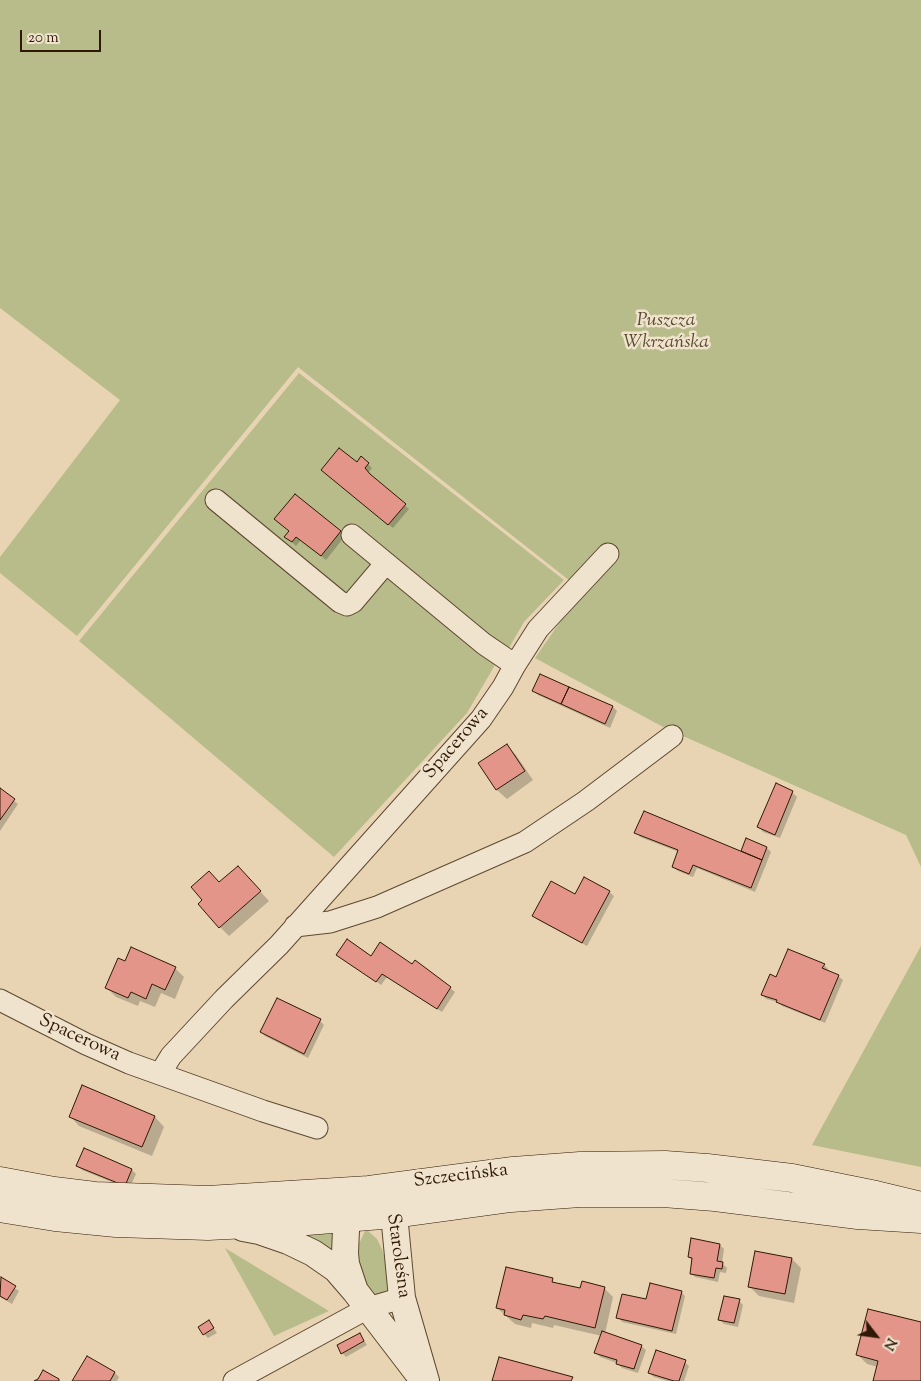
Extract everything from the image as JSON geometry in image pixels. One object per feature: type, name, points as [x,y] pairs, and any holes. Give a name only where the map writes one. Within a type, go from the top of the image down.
[{"type":"main road","name":"Szczecińska","points":[[0,1181],[62,1192],[154,1199],[208,1200],[369,1190],[513,1170],[580,1166],[665,1165],[792,1178],[876,1194],[921,1206]]},
{"type":"main road","name":"Szczecińska","points":[[0,1208],[55,1217],[116,1223],[208,1226],[394,1214],[511,1198],[580,1193],[663,1193],[871,1217],[921,1219]]},
{"type":"street","points":[[216,500],[340,602],[347,605],[353,602],[386,562]]},
{"type":"street","points":[[352,535],[484,644],[515,665]]},
{"type":"street","name":"Spacerowa","points":[[160,1074],[178,1049],[295,926],[481,719],[538,629],[608,554]]},
{"type":"street","points":[[295,926],[330,922],[377,907],[525,842],[586,801],[672,736]]},
{"type":"street","name":"Spacerowa","points":[[0,1000],[86,1044],[160,1074],[270,1114],[318,1128]]},
{"type":"street","name":"Staroleśna","points":[[362,1299],[349,1275],[345,1253],[346,1230],[358,1201],[369,1190],[383,1196],[394,1214],[402,1298],[425,1381]]},
{"type":"street","name":"Staroleśna","points":[[208,1226],[254,1230],[288,1241],[324,1260],[336,1269],[362,1299],[425,1381]]},
{"type":"street","points":[[234,1381],[362,1299],[402,1298]]},
{"type":"green space","name":"Puszcza Wkrzańska","points":[[0,0],[921,0],[921,867],[906,835],[665,728],[535,658],[567,612],[570,581],[298,367],[77,636],[0,573],[0,557],[120,400],[0,308]]},
{"type":"green space","points":[[299,373],[564,580],[524,622],[509,648],[506,646],[467,713],[334,857],[79,641]]},
{"type":"green space","points":[[921,946],[921,1167],[812,1145]]},
{"type":"green space","points":[[337,1226],[332,1250],[298,1231]]},
{"type":"green space","points":[[365,1231],[368,1231],[377,1239],[386,1262],[387,1289],[386,1293],[377,1299],[361,1277],[358,1254],[359,1244]]},
{"type":"green space","points":[[225,1248],[329,1311],[274,1336]]},
{"type":"building","points":[[339,448],[357,462],[361,456],[369,463],[365,468],[370,474],[406,504],[388,525],[321,470]]},
{"type":"building","points":[[295,494],[341,531],[321,556],[296,537],[292,542],[284,537],[289,531],[274,519]]},
{"type":"building","points":[[540,674],[569,687],[561,704],[532,691]]},
{"type":"building","points":[[569,687],[613,706],[605,724],[561,704]]},
{"type":"building","points":[[507,744],[525,771],[496,790],[478,763]]},
{"type":"building","points":[[776,783],[793,791],[775,835],[757,827]]},
{"type":"building","points":[[0,788],[15,799],[0,820]]},
{"type":"building","points":[[644,811],[762,860],[751,888],[693,865],[689,874],[672,867],[678,850],[634,833]]},
{"type":"building","points":[[746,838],[767,847],[762,860],[741,851]]},
{"type":"building","points":[[238,866],[261,891],[219,928],[198,904],[202,900],[191,887],[209,871],[219,882]]},
{"type":"building","points":[[584,877],[610,891],[582,943],[532,916],[551,881],[575,894]]},
{"type":"building","points":[[347,939],[371,956],[380,942],[412,964],[415,960],[451,987],[437,1009],[382,974],[376,982],[336,955]]},
{"type":"building","points":[[131,947],[176,967],[165,990],[152,984],[146,999],[131,992],[128,998],[105,988],[118,958],[125,961]]},
{"type":"building","points":[[788,949],[825,964],[822,968],[839,975],[820,1020],[776,1002],[777,1000],[761,995],[770,974],[776,977]]},
{"type":"building","points":[[277,998],[321,1019],[304,1054],[260,1032]]},
{"type":"building","points":[[82,1085],[155,1116],[142,1147],[69,1117]]},
{"type":"building","points":[[84,1148],[132,1169],[125,1186],[76,1166]]},
{"type":"building","points":[[691,1238],[720,1244],[717,1261],[723,1262],[722,1269],[716,1268],[714,1278],[690,1274],[692,1258],[688,1257]]},
{"type":"building","points":[[755,1251],[792,1258],[785,1294],[748,1287]]},
{"type":"building","points":[[506,1267],[553,1278],[552,1282],[580,1288],[582,1281],[605,1287],[595,1328],[545,1316],[543,1319],[523,1315],[521,1320],[504,1315],[505,1310],[496,1308]]},
{"type":"building","points":[[1,1277],[16,1286],[7,1300],[0,1296]]},
{"type":"building","points":[[650,1283],[682,1291],[672,1331],[616,1318],[622,1294],[646,1299]]},
{"type":"building","points":[[724,1296],[740,1299],[734,1323],[718,1320]]},
{"type":"building","points":[[868,1309],[921,1322],[921,1381],[873,1381],[878,1361],[856,1355]]},
{"type":"building","points":[[209,1320],[214,1328],[203,1335],[198,1327]]},
{"type":"building","points":[[602,1331],[642,1345],[634,1369],[616,1364],[617,1360],[594,1353]]},
{"type":"building","points":[[360,1333],[364,1341],[341,1354],[337,1345]]},
{"type":"building","points":[[656,1350],[686,1360],[679,1381],[648,1373]]},
{"type":"building","points":[[87,1356],[115,1372],[110,1381],[72,1381]]},
{"type":"building","points":[[499,1357],[573,1377],[571,1381],[492,1381]]},
{"type":"building","points":[[43,1370],[59,1379],[59,1381],[34,1381],[38,1379]]}]
